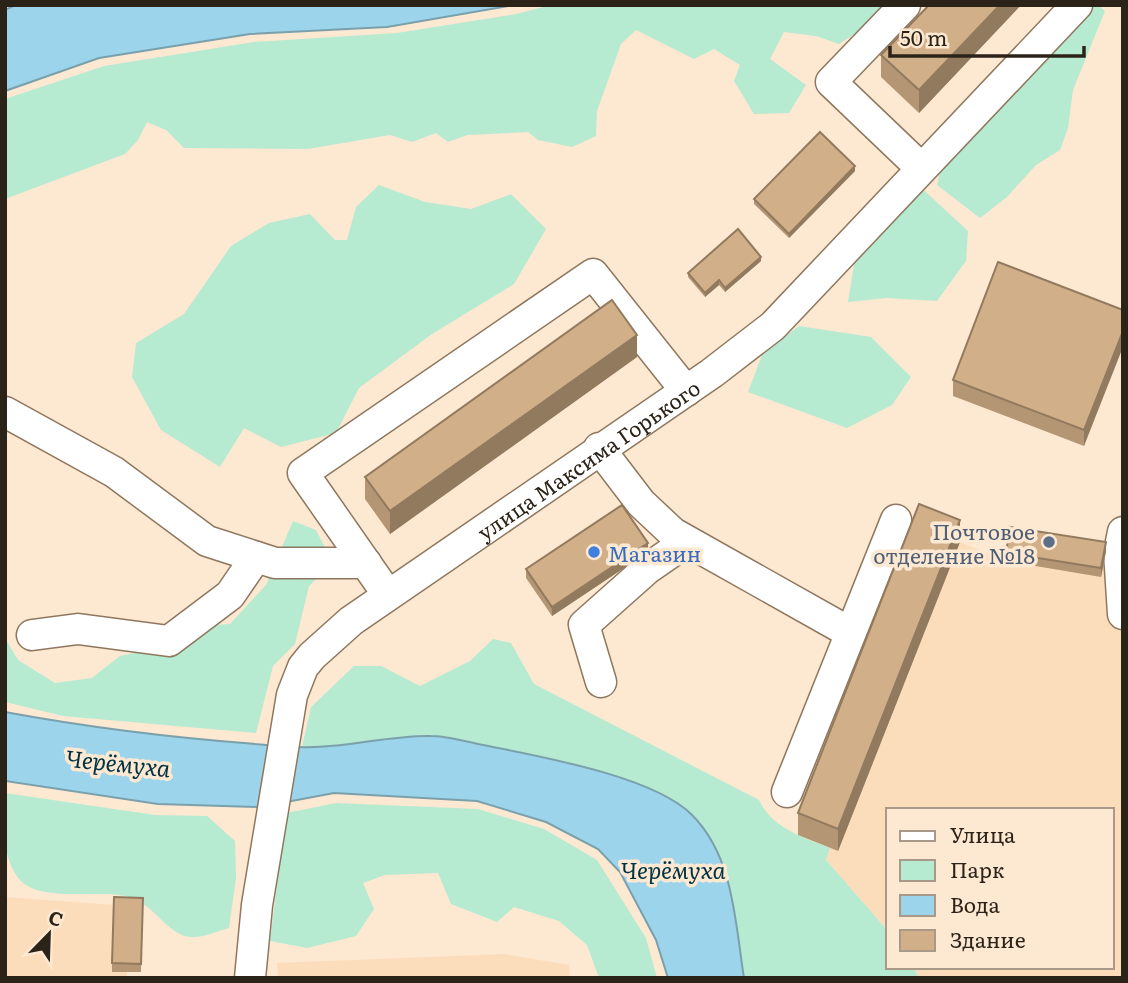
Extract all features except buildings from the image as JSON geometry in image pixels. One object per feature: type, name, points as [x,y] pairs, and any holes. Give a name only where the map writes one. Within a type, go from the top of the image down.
[{"type":"street","points":[[905,5],[831,82],[921,168]]},
{"type":"street","name":"улица Максима Горького","points":[[250,978],[257,905],[287,715],[292,695],[312,656],[335,633],[388,595],[740,353],[801,299],[921,168],[1077,5]]},
{"type":"street","points":[[388,595],[303,473],[593,274],[686,391]]},
{"type":"street","points":[[5,412],[114,472],[207,541],[275,563],[366,563]]},
{"type":"street","points":[[599,448],[641,503],[686,542],[849,632]]},
{"type":"street","points":[[787,792],[896,520]]},
{"type":"street","points":[[1123,532],[1119,551],[1123,614]]},
{"type":"street","points":[[601,682],[584,625],[647,569],[686,542]]},
{"type":"street","points":[[32,635],[79,629],[169,641],[230,595],[256,557]]},
{"type":"shaded area","points":[[960,542],[1006,561],[1123,554],[1123,978],[919,978],[914,969],[1114,969],[1114,808],[886,808],[886,929],[826,860],[830,848],[838,850]]},
{"type":"shaded area","points":[[5,897],[143,907],[141,972],[127,972],[127,978],[5,978]]},
{"type":"shaded area","points":[[504,954],[569,965],[570,978],[278,978],[277,963]]},
{"type":"green space","points":[[551,5],[886,5],[873,22],[839,44],[816,36],[784,32],[770,59],[806,85],[789,113],[754,114],[734,81],[740,65],[714,49],[694,59],[636,30],[621,44],[597,111],[596,136],[572,147],[538,140],[528,132],[467,135],[448,142],[436,133],[412,142],[390,135],[308,149],[184,148],[166,130],[147,122],[138,140],[125,154],[5,199],[5,99],[104,66],[254,42],[397,33],[516,14]]},
{"type":"green space","points":[[1088,5],[1098,5],[1105,11],[1073,90],[1068,128],[1060,150],[1036,165],[1007,197],[980,218],[937,185],[943,157]]},
{"type":"green space","points":[[917,184],[968,231],[966,261],[937,301],[887,298],[848,302],[856,252]]},
{"type":"green space","points":[[379,185],[425,202],[471,209],[511,194],[546,229],[514,284],[432,334],[359,388],[336,433],[281,447],[244,428],[220,467],[161,430],[132,377],[136,343],[184,314],[231,246],[269,223],[310,214],[335,240],[347,240],[356,207]]},
{"type":"green space","points":[[799,326],[871,337],[911,377],[892,405],[847,428],[748,392],[762,355]]},
{"type":"green space","points":[[293,521],[316,530],[333,563],[309,586],[295,644],[273,666],[256,733],[63,716],[5,702],[5,638],[18,660],[55,683],[92,678],[120,656],[144,651],[198,626],[230,624],[266,585]]},
{"type":"green space","points":[[493,639],[511,643],[534,684],[759,800],[780,825],[830,848],[826,860],[886,929],[886,969],[914,969],[919,978],[744,978],[727,871],[691,813],[668,797],[615,777],[534,755],[302,747],[311,707],[354,666],[381,666],[420,686],[470,661]]},
{"type":"green space","points":[[5,793],[155,815],[207,816],[235,841],[236,878],[229,928],[192,937],[175,931],[135,899],[113,894],[54,893],[29,887],[14,871],[6,850]]},
{"type":"green space","points":[[336,803],[478,809],[544,829],[597,860],[646,938],[657,978],[599,978],[587,945],[559,921],[514,907],[497,922],[451,904],[438,873],[385,875],[363,883],[374,909],[356,936],[307,948],[270,941],[286,813]]},
{"type":"water","points":[[15,5],[515,5],[387,27],[250,34],[99,58],[5,91],[5,10]]},
{"type":"water","name":"Черёмуха","points":[[5,712],[152,734],[299,747],[437,736],[563,762],[651,789],[674,801],[692,815],[717,850],[725,870],[735,913],[744,978],[668,978],[656,940],[620,872],[598,849],[546,822],[477,801],[334,793],[260,807],[158,804],[5,781]]},
{"type":"place","name":"Почтовое отделение №18","points":[[1049,542]]},
{"type":"place","name":"Магазин","points":[[594,552]]}]
